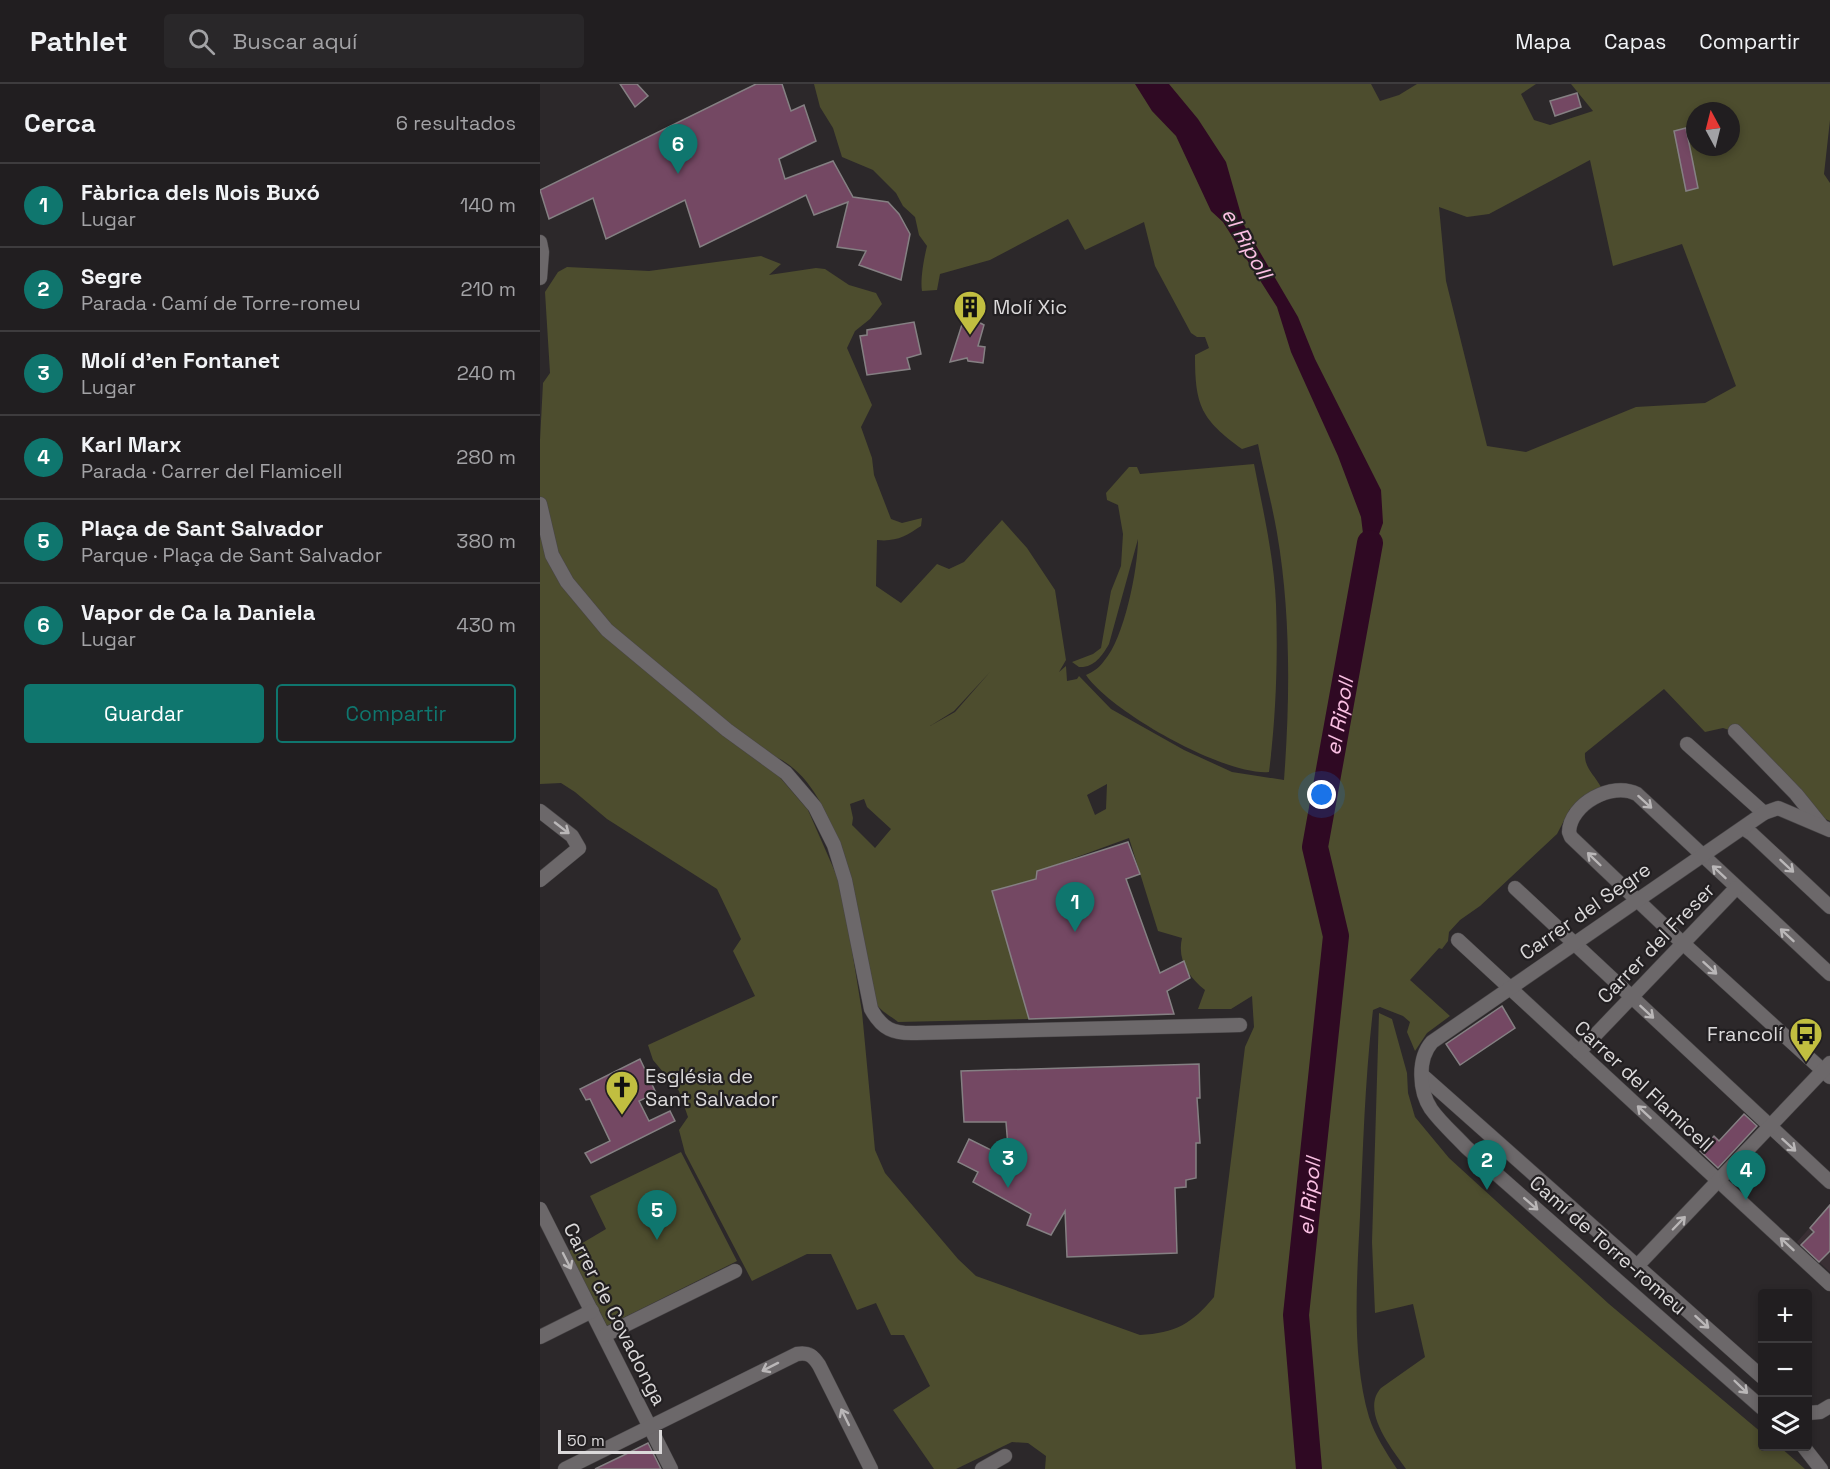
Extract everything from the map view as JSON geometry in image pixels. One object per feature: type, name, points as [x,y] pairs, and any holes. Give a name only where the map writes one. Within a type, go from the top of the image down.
[{"type":"street","points":[[540,278],[541,249]]},
{"type":"street","points":[[540,504],[552,555],[567,582],[607,630],[727,730],[786,773],[815,807],[834,845],[845,880],[871,1009],[878,1022],[890,1031],[901,1034],[1240,1025]]},
{"type":"street","points":[[1735,731],[1828,830]]},
{"type":"street","points":[[1687,744],[1764,813],[1778,808],[1828,830]]},
{"type":"street","points":[[1638,1265],[1828,1070],[1636,900],[1569,832],[1576,813],[1593,799],[1607,792],[1631,791],[1642,798],[1830,974]]},
{"type":"street","points":[[540,811],[572,836],[579,848],[540,880]]},
{"type":"street","name":"Carrer del Segre","points":[[1422,1076],[1425,1052],[1431,1042],[1764,813]]},
{"type":"street","points":[[1743,828],[1830,907]]},
{"type":"street","points":[[1515,888],[1830,1182]]},
{"type":"street","name":"Carrer del Freser","points":[[1579,1052],[1736,888]]},
{"type":"street","name":"Carrer del Flamicell","points":[[1458,940],[1830,1284]]},
{"type":"street","points":[[1422,1076],[1758,1373]]},
{"type":"street","name":"Camí de Torre-romeu","points":[[1422,1076],[1430,1108],[1456,1137],[1758,1404]]},
{"type":"street","points":[[1456,1137],[1471,1118]]},
{"type":"street","name":"Carrer de Covadonga","points":[[540,1209],[605,1335],[649,1428],[672,1469]]},
{"type":"street","points":[[605,1335],[735,1271]]},
{"type":"street","points":[[540,1337],[592,1311]]},
{"type":"street","points":[[565,1469],[797,1354],[805,1353],[812,1356],[819,1365],[871,1469]]},
{"type":"street","points":[[1812,1413],[1820,1412],[1830,1406]]},
{"type":"street","points":[[1807,1451],[1821,1469]]},
{"type":"street","points":[[981,1469],[1005,1456]]},
{"type":"shaded area","points":[[814,84],[1371,84],[1380,101],[1399,95],[1417,84],[1536,84],[1521,94],[1534,120],[1550,125],[1593,111],[1571,84],[1830,84],[1830,120],[1824,174],[1830,183],[1830,821],[1821,817],[1745,735],[1723,728],[1705,732],[1664,689],[1585,753],[1588,767],[1601,787],[1570,809],[1557,834],[1480,906],[1460,920],[1449,932],[1448,941],[1442,949],[1439,948],[1410,980],[1450,1016],[1427,1033],[1415,1051],[1407,1032],[1410,1022],[1403,1016],[1380,1007],[1373,1010],[1363,1139],[1357,1343],[1363,1393],[1369,1417],[1397,1469],[1045,1469],[1046,1456],[1028,1443],[1012,1442],[956,1469],[934,1469],[893,1410],[930,1386],[904,1335],[891,1335],[876,1303],[857,1310],[831,1254],[807,1254],[752,1281],[685,1153],[679,1130],[688,1117],[679,1091],[653,1060],[648,1045],[755,996],[733,951],[741,939],[717,889],[607,819],[561,783],[540,784],[540,440],[543,383],[550,373],[545,292],[558,272],[567,267],[649,271],[761,256],[781,264],[769,275],[816,268],[825,269],[849,285],[876,293],[882,304],[870,319],[855,331],[847,348],[872,405],[861,427],[872,458],[874,475],[891,519],[902,523],[922,518],[921,526],[905,535],[890,540],[877,540],[876,586],[901,603],[937,564],[949,569],[964,562],[1002,520],[1027,548],[1055,590],[1066,660],[1059,672],[1066,666],[1067,681],[1077,679],[1079,676],[1111,709],[1184,750],[1232,772],[1284,780],[1288,688],[1285,594],[1277,533],[1258,444],[1242,449],[1217,429],[1203,410],[1197,387],[1195,355],[1209,348],[1205,337],[1197,337],[1191,333],[1155,266],[1144,222],[1085,250],[1068,219],[990,260],[940,274],[937,290],[922,291],[927,246],[919,235],[915,217],[903,206],[896,193],[873,170],[842,157],[833,128],[820,107]],"holes":[[[1590,160],[1613,266],[1682,244],[1736,386],[1705,403],[1636,407],[1526,452],[1487,446],[1446,281],[1439,207],[1467,217],[1489,214]],[[990,672],[955,712],[930,726],[954,711]],[[759,753],[784,761],[804,779],[821,804],[835,833],[855,897],[874,999],[884,1012],[898,1022],[1029,1019],[1036,872],[1129,838],[1158,931],[1182,938],[1181,953],[1185,967],[1205,990],[1198,1009],[1231,1009],[1252,996],[1254,1027],[1245,1047],[1214,1297],[1198,1314],[1173,1329],[1140,1335],[976,1276],[958,1259],[885,1173],[875,1150],[862,1012],[844,901],[836,874],[808,810]],[[1107,784],[1106,809],[1095,815],[1087,795]],[[864,799],[867,807],[891,829],[875,848],[852,825],[850,804]]]},
{"type":"shaded area","points":[[1254,464],[1271,551],[1276,604],[1276,688],[1269,772],[1225,764],[1170,739],[1119,706],[1099,690],[1086,675],[1096,670],[1102,663],[1118,637],[1133,585],[1138,539],[1109,644],[1100,657],[1089,666],[1079,667],[1072,662],[1093,654],[1101,648],[1111,591],[1121,566],[1123,534],[1118,505],[1107,500],[1106,493],[1129,467],[1137,467],[1140,474]]},
{"type":"shaded area","points":[[1379,1013],[1392,1019],[1407,1073],[1408,1093],[1415,1117],[1449,1158],[1609,1304],[1758,1430],[1758,1451],[1785,1451],[1805,1469],[1406,1469],[1381,1430],[1374,1408],[1381,1388],[1425,1357],[1413,1304],[1375,1313],[1372,1242]]},
{"type":"shaded area","points":[[681,1152],[737,1261],[607,1326],[569,1251],[606,1229],[590,1196]]},
{"type":"shaded area","points":[[1830,1205],[1830,1272],[1797,1242]]},
{"type":"water","points":[[1135,84],[1169,84],[1198,119],[1226,162],[1244,225],[1298,317],[1315,359],[1381,490],[1383,523],[1364,577],[1365,550],[1361,517],[1338,456],[1291,352],[1277,307],[1223,222],[1211,211],[1176,136],[1152,111]]},
{"type":"building","points":[[620,84],[637,84],[648,96],[635,107]]},
{"type":"building","points":[[756,84],[782,84],[791,111],[804,105],[816,141],[779,159],[785,179],[833,161],[853,197],[888,202],[899,214],[910,234],[901,280],[859,265],[866,251],[837,247],[848,202],[814,215],[806,195],[700,247],[685,200],[606,239],[593,198],[549,219],[540,190]]},
{"type":"building","points":[[1577,93],[1581,107],[1555,116],[1550,101]]},
{"type":"building","points":[[1686,128],[1686,156],[1692,156],[1698,188],[1686,191],[1674,131]]},
{"type":"building","name":"Molí Xic","points":[[965,315],[984,325],[978,346],[985,347],[983,363],[968,361],[967,358],[950,362]]},
{"type":"building","points":[[914,322],[921,354],[907,358],[910,369],[867,375],[860,336],[867,335],[867,330]]},
{"type":"building","points":[[1128,842],[1140,874],[1126,879],[1160,973],[1184,961],[1190,978],[1167,991],[1174,1014],[1029,1019],[992,891],[1036,879],[1037,871]]},
{"type":"building","points":[[1502,1006],[1515,1028],[1460,1065],[1446,1044]]},
{"type":"building","name":"Església de Sant Salvador","points":[[640,1059],[656,1093],[639,1101],[649,1121],[670,1111],[675,1121],[591,1163],[585,1153],[610,1141],[590,1099],[586,1100],[580,1089]]},
{"type":"building","points":[[1199,1064],[1200,1098],[1197,1098],[1200,1143],[1196,1143],[1196,1178],[1186,1180],[1186,1187],[1175,1188],[1177,1253],[1067,1257],[1065,1211],[1051,1235],[1027,1225],[1031,1214],[973,1182],[978,1172],[958,1162],[969,1139],[1009,1159],[1006,1122],[964,1122],[961,1071]]},
{"type":"building","points":[[1744,1114],[1757,1126],[1718,1168],[1700,1151],[1714,1136],[1719,1141]]},
{"type":"building","points":[[1830,1205],[1830,1251],[1819,1262],[1801,1245],[1814,1232],[1810,1228]]},
{"type":"building","points":[[648,1443],[661,1469],[595,1469],[622,1456]]},
{"type":"waterway","name":"el Ripoll","points":[[1309,1469],[1296,1315],[1336,936],[1315,847],[1370,543]]},
{"type":"place","name":"Vapor de Ca la Daniela","points":[[678,174]]},
{"type":"place","name":"Molí Xic","points":[[970,336]]},
{"type":"place","name":"Fàbrica dels Nois Buxó","points":[[1075,932]]},
{"type":"place","name":"Francolí","points":[[1806,1063]]},
{"type":"place","name":"Església de Sant Salvador","points":[[622,1116]]},
{"type":"place","name":"Molí d'en Fontanet","points":[[1008,1188]]},
{"type":"place","name":"Segre","points":[[1487,1190]]},
{"type":"place","name":"Karl Marx","points":[[1746,1200]]},
{"type":"place","name":"Plaça de Sant Salvador","points":[[657,1240]]}]
